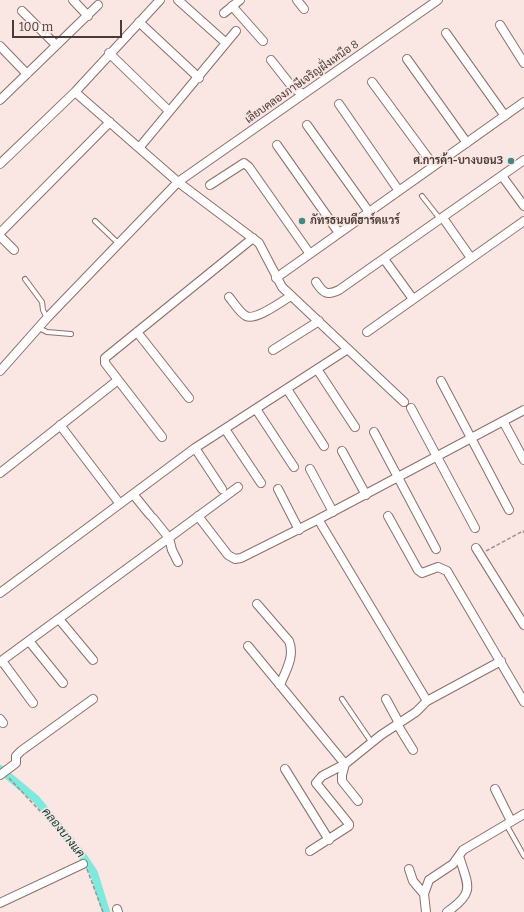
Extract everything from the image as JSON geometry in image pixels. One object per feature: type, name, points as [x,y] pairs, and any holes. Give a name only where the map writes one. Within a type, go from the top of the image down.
[{"type":"street","points":[[73,0],[88,16]]},
{"type":"street","points":[[0,164],[75,92],[109,53],[160,0]]},
{"type":"street","points":[[178,0],[226,43]]},
{"type":"street","points":[[224,13],[240,0]]},
{"type":"street","points":[[296,0],[304,9]]},
{"type":"street","name":"เลียบคลองภาษีเจริญฝั่งเหนือ 8","points":[[0,371],[47,318],[178,182],[438,0]]},
{"type":"street","points":[[0,100],[98,5]]},
{"type":"street","points":[[232,6],[263,41]]},
{"type":"street","points":[[22,11],[56,45]]},
{"type":"street","points":[[139,22],[199,78]]},
{"type":"street","points":[[500,25],[524,63]]},
{"type":"street","points":[[139,148],[199,78],[236,31]]},
{"type":"street","points":[[446,33],[504,116]]},
{"type":"street","points":[[0,46],[27,74]]},
{"type":"street","points":[[109,53],[170,111]]},
{"type":"street","points":[[407,59],[467,143]]},
{"type":"street","points":[[271,60],[293,88],[303,94]]},
{"type":"street","points":[[372,82],[434,166]]},
{"type":"street","points":[[75,92],[178,182],[253,238],[263,248],[276,278],[282,287],[404,402]]},
{"type":"street","points":[[276,278],[524,102]]},
{"type":"street","points":[[339,104],[399,190]]},
{"type":"street","points":[[14,250],[0,234],[110,122]]},
{"type":"street","points":[[307,125],[369,212]]},
{"type":"street","points":[[277,145],[339,234]]},
{"type":"street","points":[[316,282],[323,292],[331,294],[442,219],[524,160]]},
{"type":"street","points":[[210,185],[244,163],[249,166],[310,254]]},
{"type":"street","points":[[502,176],[524,206]]},
{"type":"street","points":[[442,219],[471,258]]},
{"type":"street","points":[[367,332],[524,221]]},
{"type":"street","points":[[162,437],[105,363],[105,358],[253,238]]},
{"type":"street","points":[[384,259],[413,299]]},
{"type":"street","points":[[229,297],[246,316],[252,317],[263,313],[291,296]]},
{"type":"street","points":[[273,350],[319,321]]},
{"type":"street","points":[[138,332],[189,398]]},
{"type":"street","points":[[0,593],[195,448],[348,349]]},
{"type":"street","points":[[318,369],[355,427]]},
{"type":"street","points":[[0,473],[118,380]]},
{"type":"street","points":[[441,381],[509,510]]},
{"type":"street","points":[[287,389],[324,446]]},
{"type":"street","points":[[411,408],[476,528]]},
{"type":"street","points":[[256,409],[294,467]]},
{"type":"street","points":[[198,516],[228,555],[235,559],[246,556],[299,530],[524,410]]},
{"type":"street","points":[[503,421],[524,460]]},
{"type":"street","points":[[60,426],[120,504]]},
{"type":"street","points":[[225,429],[261,483]]},
{"type":"street","points":[[374,432],[436,549]]},
{"type":"street","points":[[195,448],[222,489]]},
{"type":"street","points":[[342,451],[366,494]]},
{"type":"street","points":[[310,469],[333,512]]},
{"type":"street","points":[[34,704],[1,662],[238,487]]},
{"type":"street","points":[[278,489],[299,530]]},
{"type":"street","points":[[133,494],[169,538],[178,562]]},
{"type":"street","points":[[388,516],[418,570],[422,573],[438,567],[447,571],[524,702]]},
{"type":"street","points":[[320,524],[427,701]]},
{"type":"street","points":[[478,551],[524,625]]},
{"type":"street","points":[[257,604],[288,641],[292,648],[291,656],[280,685]]},
{"type":"street","points":[[59,619],[93,660]]},
{"type":"street","points":[[29,641],[63,683]]},
{"type":"street","points":[[248,646],[345,764]]},
{"type":"street","points":[[310,851],[346,830],[350,824],[316,783],[322,776],[345,764],[427,701],[501,661]]},
{"type":"street","points":[[7,770],[21,751],[94,699]]},
{"type":"street","points":[[386,699],[413,750]]},
{"type":"street","points":[[345,764],[342,781],[358,801]]},
{"type":"street","points":[[285,769],[330,840]]},
{"type":"street","points":[[495,789],[508,823]]},
{"type":"street","points":[[426,912],[424,894],[429,880],[453,864],[467,847],[524,814]]},
{"type":"street","points":[[447,912],[464,900],[466,895],[467,880],[459,856]]},
{"type":"street","points":[[0,903],[83,864]]},
{"type":"street","points":[[409,870],[413,881],[424,894]]},
{"type":"lane","points":[[422,196],[442,219]]},
{"type":"lane","points":[[95,221],[119,244]]},
{"type":"lane","points":[[25,279],[42,302],[43,310],[47,318]]},
{"type":"lane","points":[[39,328],[47,332],[71,334]]},
{"type":"lane","points":[[342,699],[372,743]]},
{"type":"lane","points":[[508,823],[524,856],[524,860]]},
{"type":"path","points":[[478,551],[523,531],[524,533]]},
{"type":"path","points":[[7,770],[55,827],[90,873],[103,912]]},
{"type":"waterway","name":"คลองบางแค","points":[[0,769],[36,799],[80,852],[94,873],[106,912]]},
{"type":"place","name":"ศ.การค้า-บางบอน3","points":[[511,161]]},
{"type":"place","name":"ภัทรธนบดีฮาร์ดแวร์","points":[[302,221]]}]
